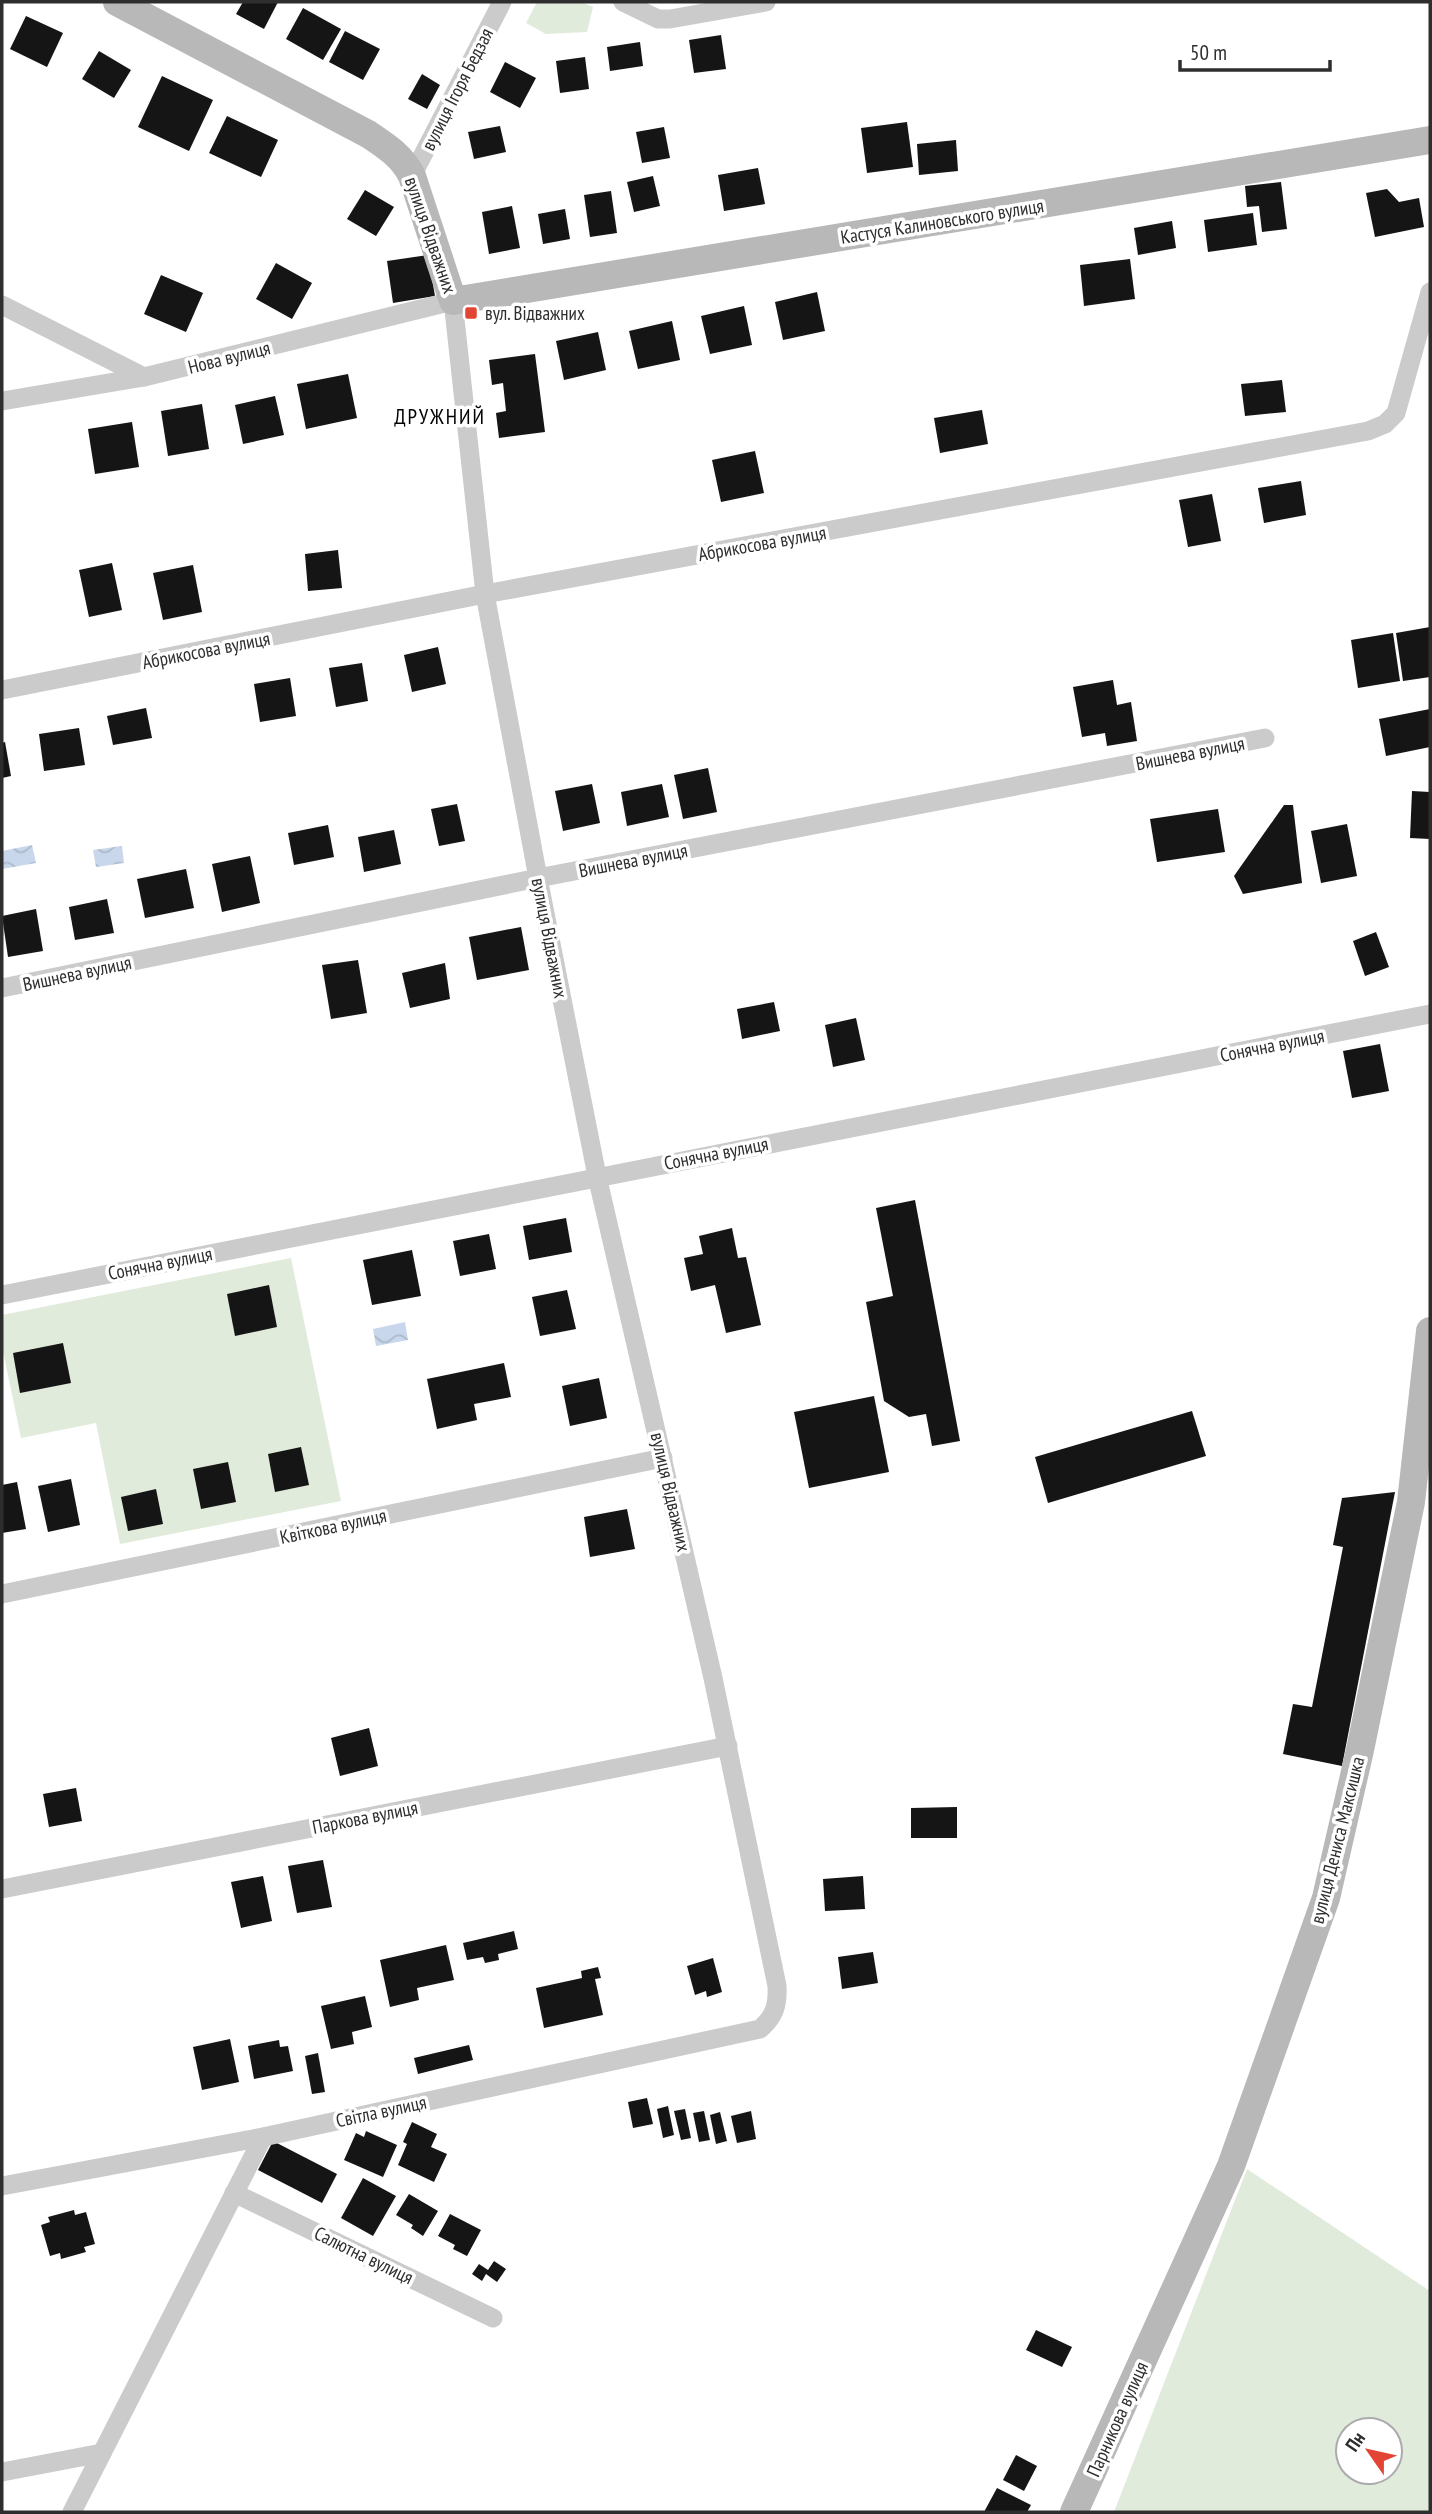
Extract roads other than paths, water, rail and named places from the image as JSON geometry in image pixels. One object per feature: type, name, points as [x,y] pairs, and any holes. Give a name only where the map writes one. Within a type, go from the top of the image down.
[{"type":"street","name":"вулиця Відважних","points":[[117,2],[368,134],[392,150],[406,164],[412,176],[453,301],[485,594],[538,878],[597,1177],[728,1746],[777,1986],[778,2000],[772,2018],[760,2029]]},
{"type":"street","name":"вулиця Ігоря Бедзая","points":[[412,176],[502,2]]},
{"type":"street","points":[[623,2],[658,19],[766,2]]},
{"type":"street","name":"Кастуся Калиновського вулиця","points":[[453,301],[1430,140]]},
{"type":"street","name":"Абрикосова вулиця","points":[[2,690],[485,594],[1368,431],[1385,424],[1396,413],[1430,292]]},
{"type":"street","name":"Нова вулиця","points":[[2,401],[144,377],[453,301]]},
{"type":"street","points":[[2,306],[144,377]]},
{"type":"street","name":"Вишнева вулиця","points":[[2,988],[538,878],[1265,738]]},
{"type":"street","name":"Сонячна вулиця","points":[[2,1295],[1430,1014]]},
{"type":"street","name":"вулиця Дениса Максишка","points":[[1159,2325],[1240,2144],[1325,1898],[1360,1750],[1410,1502],[1430,1331]]},
{"type":"street","name":"Квіткова вулиця","points":[[2,1594],[663,1458]]},
{"type":"street","name":"Паркова вулиця","points":[[2,1889],[728,1746]]},
{"type":"street","name":"Світла вулиця","points":[[2,2186],[263,2137],[760,2029]]},
{"type":"street","points":[[72,2512],[263,2137]]},
{"type":"street","name":"Салютна вулиця","points":[[234,2193],[493,2318]]},
{"type":"street","name":"Парникова вулиця","points":[[1074,2512],[1159,2325]]},
{"type":"street","points":[[2,2472],[102,2453]]},
{"type":"water","points":[[32,845],[36,863],[2,869],[2,851]]},
{"type":"water","points":[[122,846],[124,863],[96,867],[93,850]]},
{"type":"water","points":[[405,1322],[408,1340],[376,1346],[373,1329]]},
{"type":"place","name":"вул. Відважних","points":[[471,313]]},
{"type":"district","name":"ДРУЖНИЙ","points":[[440,416]]}]
